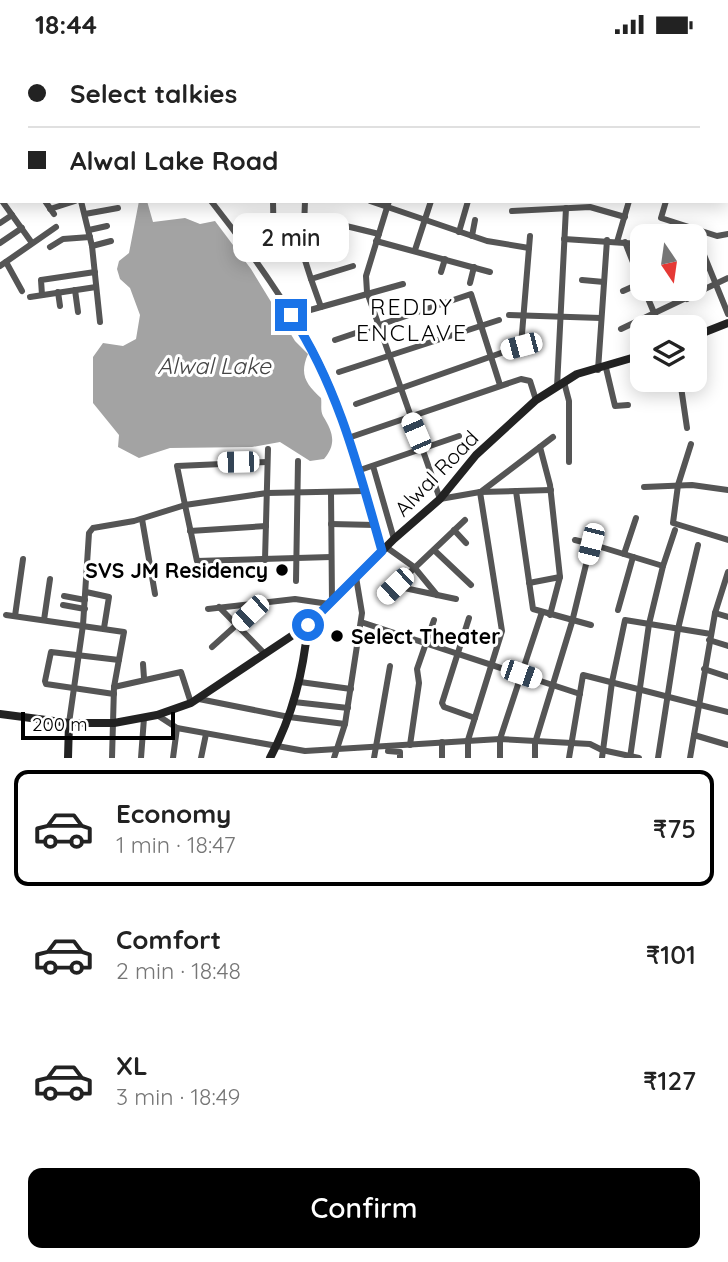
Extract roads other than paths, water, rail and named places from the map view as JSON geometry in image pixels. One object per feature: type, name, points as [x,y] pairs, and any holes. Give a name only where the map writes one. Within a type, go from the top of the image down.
[{"type":"main road","points":[[707,331],[728,323]]},
{"type":"main road","name":"Alwal Road","points":[[0,714],[69,723],[114,723],[157,715],[195,701],[308,625],[394,539],[440,499],[476,455],[536,400],[577,374],[630,359]]},
{"type":"main road","points":[[270,758],[289,717],[300,682],[308,625]]},
{"type":"main road","points":[[68,758],[69,723]]},
{"type":"street","points":[[3,203],[32,243]]},
{"type":"street","points":[[46,203],[52,211],[70,203]]},
{"type":"street","points":[[82,203],[92,246],[100,322]]},
{"type":"street","points":[[213,203],[234,230],[307,340],[360,470],[384,549],[414,567],[437,595]]},
{"type":"street","points":[[273,203],[274,255],[304,257],[332,253]]},
{"type":"street","points":[[305,203],[304,257],[321,307]]},
{"type":"street","points":[[415,250],[430,203]]},
{"type":"street","points":[[458,232],[467,203]]},
{"type":"street","points":[[553,211],[555,203]]},
{"type":"street","points":[[628,203],[621,242],[630,258]]},
{"type":"street","points":[[666,203],[661,218],[717,236],[728,234]]},
{"type":"street","points":[[529,249],[425,222],[388,204],[366,276],[368,292],[409,418],[440,499],[480,492],[551,490]]},
{"type":"street","points":[[512,211],[590,207],[625,217]]},
{"type":"street","points":[[85,215],[118,208]]},
{"type":"street","points":[[566,208],[560,317],[560,385],[569,401],[569,462]]},
{"type":"street","points":[[0,223],[12,215]]},
{"type":"street","points":[[472,236],[475,220]]},
{"type":"street","points":[[274,226],[342,225],[490,272]]},
{"type":"street","points":[[50,247],[63,239],[89,234],[107,226]]},
{"type":"street","points":[[22,291],[3,264],[56,227]]},
{"type":"street","points":[[0,243],[22,228]]},
{"type":"street","points":[[356,404],[521,346],[530,236]]},
{"type":"street","points":[[564,239],[630,243]]},
{"type":"street","points":[[607,240],[601,318],[602,369],[615,406],[628,405]]},
{"type":"street","points":[[92,246],[111,241]]},
{"type":"street","points":[[441,272],[445,259]]},
{"type":"street","points":[[707,261],[718,283],[728,314]]},
{"type":"street","points":[[312,279],[353,265]]},
{"type":"street","points":[[470,283],[474,267]]},
{"type":"street","points":[[42,295],[41,280],[66,274],[95,272]]},
{"type":"street","points":[[707,289],[728,278]]},
{"type":"street","points":[[582,281],[604,282]]},
{"type":"street","points":[[303,312],[403,284]]},
{"type":"street","points":[[30,297],[96,286]]},
{"type":"street","points":[[623,291],[630,289]]},
{"type":"street","points":[[75,290],[78,312]]},
{"type":"street","points":[[58,292],[60,306]]},
{"type":"street","points":[[335,340],[471,294],[500,385]]},
{"type":"street","points":[[649,301],[655,315],[683,301]]},
{"type":"street","points":[[509,315],[601,318]]},
{"type":"street","points":[[339,372],[499,320]]},
{"type":"street","points":[[621,329],[630,325]]},
{"type":"street","points":[[348,438],[522,379],[530,381],[536,400]]},
{"type":"street","points":[[682,392],[687,428]]},
{"type":"street","points":[[360,470],[459,436]]},
{"type":"street","points":[[480,492],[553,437]]},
{"type":"street","points":[[691,444],[678,485],[673,523],[728,540]]},
{"type":"street","points":[[500,758],[500,739],[521,674],[560,577],[551,490],[540,447]]},
{"type":"street","points":[[265,559],[268,449]]},
{"type":"street","points":[[296,581],[298,461]]},
{"type":"street","points":[[267,462],[177,466],[197,561],[331,557]]},
{"type":"street","points":[[373,466],[394,539]]},
{"type":"street","points":[[644,487],[678,485],[728,490]]},
{"type":"street","points":[[69,723],[83,625],[90,530],[142,519],[185,505],[267,493],[366,491]]},
{"type":"street","points":[[516,491],[533,609],[572,622],[591,625]]},
{"type":"street","points":[[208,609],[295,599],[331,602],[331,492]]},
{"type":"street","points":[[468,758],[468,740],[502,631],[480,492]]},
{"type":"street","points":[[624,554],[636,518]]},
{"type":"street","points":[[142,519],[155,594]]},
{"type":"street","points":[[385,596],[465,520]]},
{"type":"street","points":[[331,524],[375,525]]},
{"type":"street","points":[[190,531],[266,526]]},
{"type":"street","points":[[454,530],[466,543]]},
{"type":"street","points":[[630,757],[649,624],[675,530]]},
{"type":"street","points":[[575,540],[663,566]]},
{"type":"street","points":[[535,758],[535,743],[572,622],[591,544]]},
{"type":"street","points":[[658,758],[678,629],[698,545]]},
{"type":"street","points":[[434,549],[471,585]]},
{"type":"street","points":[[618,610],[633,557]]},
{"type":"street","points":[[15,616],[23,559]]},
{"type":"street","points":[[690,758],[697,702],[710,637],[728,572]]},
{"type":"street","points":[[334,758],[345,724],[361,622],[356,577]]},
{"type":"street","points":[[530,583],[560,577]]},
{"type":"street","points":[[44,620],[50,579]]},
{"type":"street","points":[[395,586],[456,599]]},
{"type":"street","points":[[86,592],[109,597],[104,628]]},
{"type":"street","points":[[64,596],[83,600]]},
{"type":"street","points":[[212,647],[263,601]]},
{"type":"street","points":[[62,605],[83,608]]},
{"type":"street","points":[[219,607],[264,653]]},
{"type":"street","points":[[715,613],[728,617]]},
{"type":"street","points":[[6,615],[124,632],[114,691],[112,758]]},
{"type":"street","points":[[469,618],[443,705],[475,718]]},
{"type":"street","points":[[410,745],[418,683],[416,669],[434,620]]},
{"type":"street","points":[[602,754],[612,682],[625,620],[710,637],[728,646]]},
{"type":"street","points":[[361,622],[580,694]]},
{"type":"street","points":[[119,660],[51,652],[45,681],[46,684],[74,689],[114,691],[144,678],[181,672],[195,701],[345,724]]},
{"type":"street","points":[[143,664],[144,678]]},
{"type":"street","points":[[374,758],[390,666]]},
{"type":"street","points":[[704,669],[728,677]]},
{"type":"street","points":[[569,758],[583,675],[728,712]]},
{"type":"street","points":[[300,682],[351,689]]},
{"type":"street","points":[[294,702],[348,708]]},
{"type":"street","points":[[157,715],[177,728],[303,754],[320,755],[336,750],[376,745],[387,751],[400,752],[400,758]]},
{"type":"street","points":[[141,758],[144,718]]},
{"type":"street","points":[[173,758],[177,728]]},
{"type":"street","points":[[201,758],[206,734]]},
{"type":"street","points":[[694,735],[728,745]]},
{"type":"street","points":[[387,751],[410,745],[500,739],[590,744],[602,754],[639,758]]},
{"type":"street","points":[[442,742],[442,758]]},
{"type":"street","points":[[351,758],[352,749]]},
{"type":"water","name":"Alwal Lake","points":[[139,203],[148,203],[153,222],[185,218],[200,224],[215,221],[251,269],[295,341],[308,354],[304,373],[311,388],[321,398],[322,414],[332,438],[331,448],[324,459],[310,461],[280,442],[252,447],[170,448],[139,458],[118,447],[119,435],[93,403],[93,357],[103,343],[123,346],[136,339],[140,315],[130,288],[120,279],[117,269],[119,261],[129,253]]},
{"type":"place","name":"SVS JM Residency","points":[[282,570]]},
{"type":"place","name":"Select Theater","points":[[337,636]]},
{"type":"district","name":"REDDY ENCLAVE","points":[[412,319]]}]
